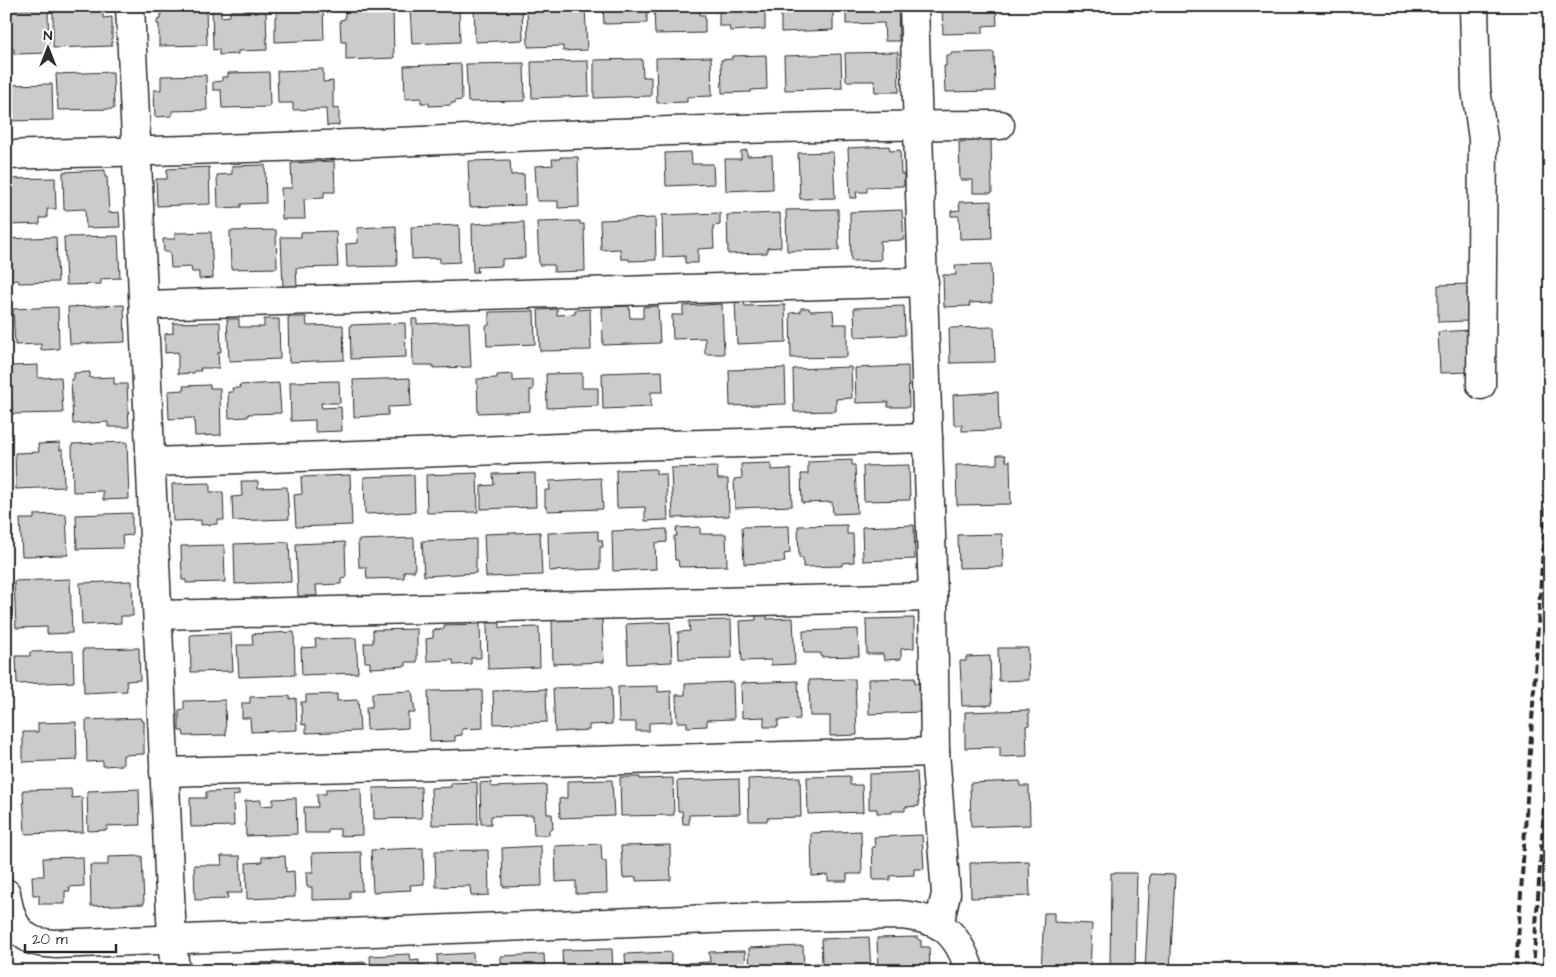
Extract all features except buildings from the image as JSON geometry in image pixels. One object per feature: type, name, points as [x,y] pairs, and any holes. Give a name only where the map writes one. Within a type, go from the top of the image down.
[{"type":"street","points":[[130,6],[164,772],[172,939],[176,971]]},
{"type":"street","points":[[914,6],[934,597],[935,752],[946,894],[939,925]]},
{"type":"street","points":[[1474,6],[1476,89],[1483,139],[1481,386]]},
{"type":"street","points":[[6,154],[275,147],[402,141],[917,125],[1000,125]]},
{"type":"street","points":[[144,304],[924,282]]},
{"type":"street","points":[[151,462],[598,446],[928,438]]},
{"type":"street","points":[[158,615],[934,597]]},
{"type":"street","points":[[164,772],[935,752]]},
{"type":"street","points":[[6,893],[13,936],[55,944],[756,918],[899,915],[921,917],[939,925],[955,938],[970,971]]},
{"type":"railway","points":[[1516,971],[1550,438]]},
{"type":"railway","points":[[1533,971],[1550,719]]}]
